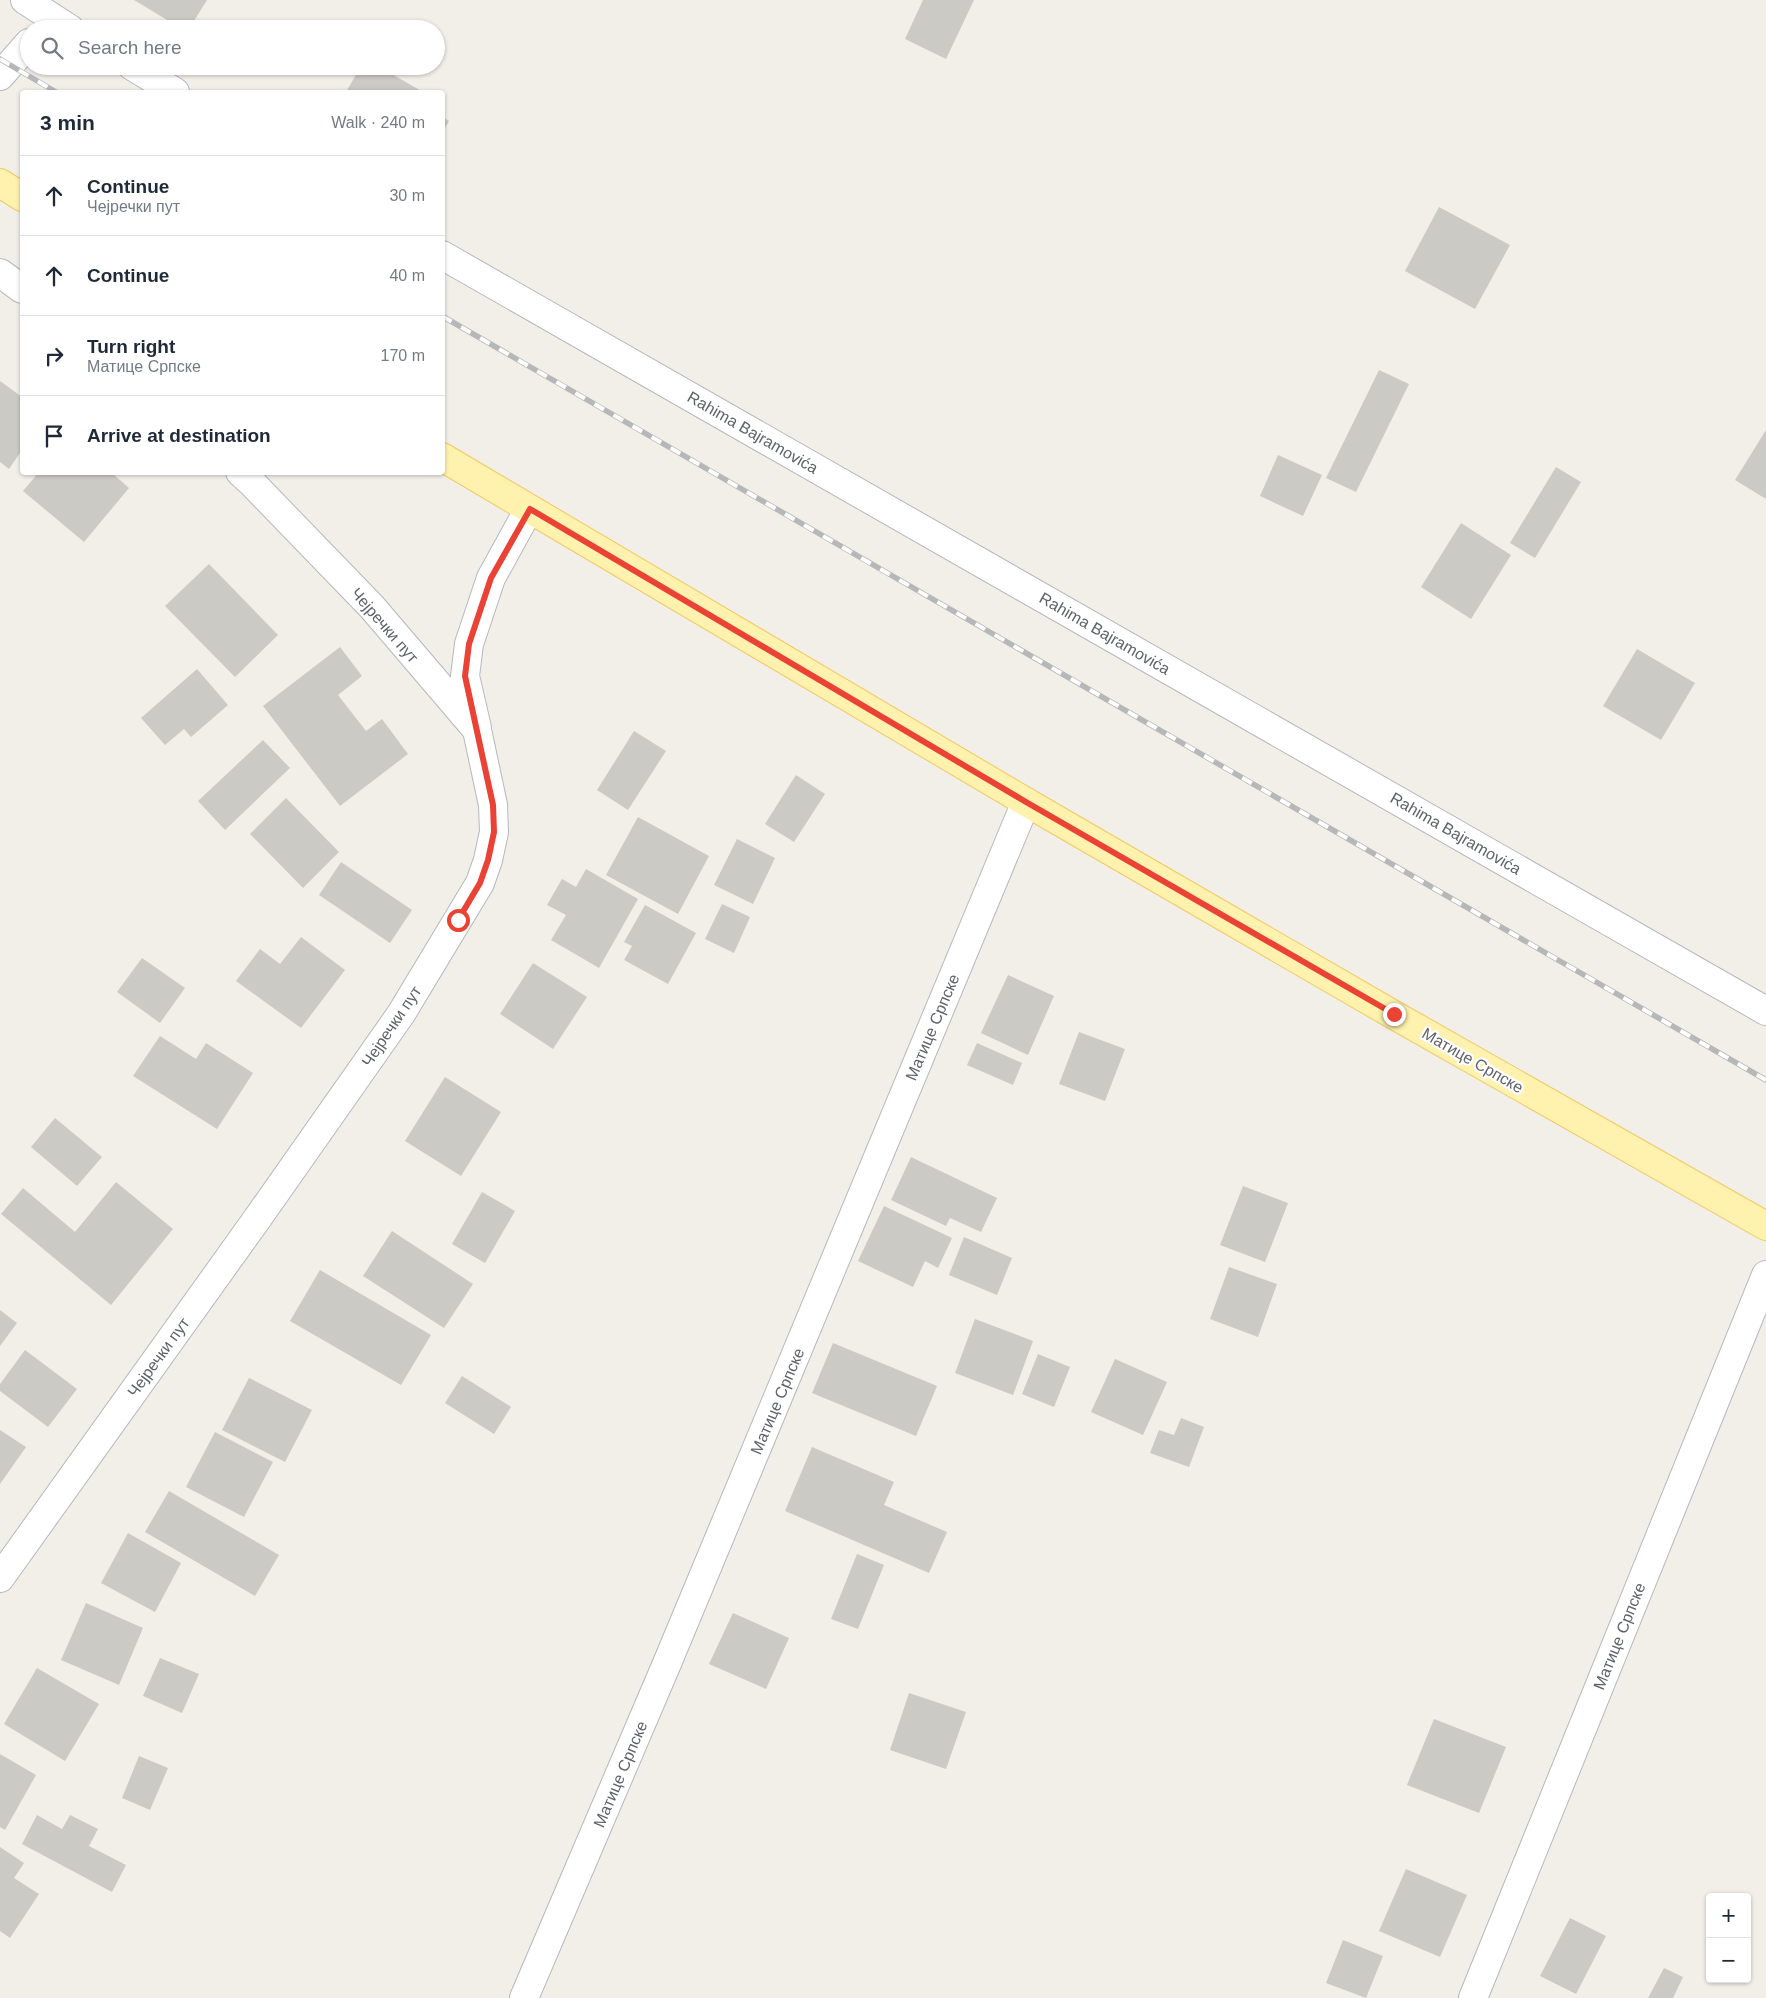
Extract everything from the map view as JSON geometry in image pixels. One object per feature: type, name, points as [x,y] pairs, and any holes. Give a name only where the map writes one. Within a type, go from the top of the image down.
[{"type":"main road","points":[[0,183],[20,196]]},
{"type":"main road","name":"Матице Српске","points":[[445,459],[1026,802],[1385,1010],[1766,1226]]},
{"type":"street","points":[[25,0],[56,18]]},
{"type":"street","points":[[0,76],[20,53]]},
{"type":"street","points":[[147,75],[172,90]]},
{"type":"street","name":"Rahima Bajramovića","points":[[445,257],[1766,1011]]},
{"type":"street","points":[[0,274],[20,288]]},
{"type":"street","name":"Чејречки пут","points":[[0,1578],[401,1014],[480,883],[488,860],[494,832],[493,805],[477,730],[372,607],[244,475]]},
{"type":"street","points":[[477,730],[465,676],[469,644],[491,578],[530,509]]},
{"type":"street","name":"Матице Српске","points":[[524,1998],[668,1661],[1026,802]]},
{"type":"street","name":"Матице Српске","points":[[1473,1998],[1766,1275]]},
{"type":"building","points":[[134,0],[207,0],[195,20],[167,20]]},
{"type":"building","points":[[923,0],[974,0],[946,59],[905,39]]},
{"type":"building","points":[[356,75],[394,75],[420,90],[347,90]]},
{"type":"building","points":[[445,119],[449,121],[445,128]]},
{"type":"building","points":[[1439,207],[1510,245],[1475,309],[1405,271]]},
{"type":"building","points":[[1379,370],[1409,384],[1356,492],[1326,478]]},
{"type":"building","points":[[0,381],[20,396],[20,453],[9,469],[0,462]]},
{"type":"building","points":[[1766,430],[1766,499],[1735,480]]},
{"type":"building","points":[[1278,455],[1322,475],[1303,516],[1260,496]]},
{"type":"building","points":[[1556,467],[1581,482],[1535,558],[1510,543]]},
{"type":"building","points":[[36,475],[114,475],[129,488],[84,542],[23,491]]},
{"type":"building","points":[[1461,523],[1511,555],[1471,619],[1421,587]]},
{"type":"building","points":[[209,564],[278,635],[235,677],[165,606]]},
{"type":"building","points":[[340,647],[362,676],[338,695],[366,731],[382,719],[408,754],[340,806],[263,706]]},
{"type":"building","points":[[1637,649],[1695,683],[1661,740],[1603,706]]},
{"type":"building","points":[[197,669],[228,705],[191,737],[184,729],[165,745],[141,718]]},
{"type":"building","points":[[634,731],[666,751],[628,810],[597,790]]},
{"type":"building","points":[[263,740],[290,768],[225,830],[198,801]]},
{"type":"building","points":[[796,775],[825,794],[794,842],[765,824]]},
{"type":"building","points":[[286,798],[339,852],[303,888],[250,834]]},
{"type":"building","points":[[638,817],[709,856],[678,914],[606,875]]},
{"type":"building","points":[[737,839],[775,858],[753,904],[714,885]]},
{"type":"building","points":[[341,862],[412,910],[390,943],[319,895]]},
{"type":"building","points":[[586,869],[638,899],[599,968],[551,940],[566,915],[547,905],[562,879],[576,887]]},
{"type":"building","points":[[722,904],[750,917],[734,953],[705,939]]},
{"type":"building","points":[[645,905],[696,933],[668,984],[624,960],[632,946],[624,942]]},
{"type":"building","points":[[301,937],[345,970],[301,1028],[236,981],[260,949],[280,964]]},
{"type":"building","points":[[142,958],[185,988],[160,1023],[117,992]]},
{"type":"building","points":[[533,963],[587,997],[553,1049],[500,1014]]},
{"type":"building","points":[[1008,975],[1054,996],[1028,1055],[981,1033]]},
{"type":"building","points":[[1079,1032],[1125,1049],[1105,1101],[1059,1084]]},
{"type":"building","points":[[160,1036],[196,1059],[206,1043],[253,1073],[217,1129],[133,1076]]},
{"type":"building","points":[[977,1043],[1022,1063],[1013,1085],[967,1065]]},
{"type":"building","points":[[445,1077],[501,1112],[461,1176],[405,1141]]},
{"type":"building","points":[[55,1118],[102,1157],[77,1186],[31,1147]]},
{"type":"building","points":[[911,1157],[997,1198],[981,1232],[950,1218],[946,1226],[891,1200]]},
{"type":"building","points":[[116,1182],[173,1229],[111,1305],[1,1214],[23,1188],[75,1232]]},
{"type":"building","points":[[1243,1186],[1288,1203],[1265,1262],[1220,1245]]},
{"type":"building","points":[[482,1192],[515,1211],[485,1263],[452,1244]]},
{"type":"building","points":[[884,1206],[952,1238],[938,1268],[925,1261],[913,1287],[858,1261]]},
{"type":"building","points":[[392,1231],[473,1284],[444,1328],[363,1276]]},
{"type":"building","points":[[964,1237],[1012,1258],[997,1295],[949,1275]]},
{"type":"building","points":[[1229,1267],[1277,1284],[1258,1337],[1210,1319]]},
{"type":"building","points":[[320,1270],[431,1335],[401,1385],[290,1321]]},
{"type":"building","points":[[0,1310],[17,1323],[0,1346]]},
{"type":"building","points":[[975,1319],[1033,1341],[1013,1395],[955,1373]]},
{"type":"building","points":[[833,1343],[937,1386],[916,1436],[812,1393]]},
{"type":"building","points":[[25,1350],[77,1389],[48,1427],[0,1391],[0,1384]]},
{"type":"building","points":[[1038,1354],[1070,1367],[1054,1407],[1022,1394]]},
{"type":"building","points":[[1115,1359],[1167,1382],[1143,1435],[1091,1412]]},
{"type":"building","points":[[462,1376],[511,1407],[494,1434],[445,1403]]},
{"type":"building","points":[[249,1378],[312,1410],[285,1462],[222,1430]]},
{"type":"building","points":[[1181,1418],[1204,1427],[1189,1467],[1150,1453],[1159,1430],[1174,1435]]},
{"type":"building","points":[[0,1430],[26,1447],[0,1484]]},
{"type":"building","points":[[215,1432],[273,1462],[244,1517],[186,1487]]},
{"type":"building","points":[[812,1447],[894,1482],[884,1505],[947,1532],[929,1573],[785,1511]]},
{"type":"building","points":[[169,1491],[279,1555],[255,1596],[145,1532]]},
{"type":"building","points":[[128,1533],[181,1563],[155,1612],[101,1583]]},
{"type":"building","points":[[857,1554],[884,1565],[858,1629],[831,1619]]},
{"type":"building","points":[[86,1603],[143,1628],[119,1685],[61,1660]]},
{"type":"building","points":[[733,1613],[789,1638],[766,1689],[709,1664]]},
{"type":"building","points":[[160,1658],[199,1674],[182,1713],[143,1696]]},
{"type":"building","points":[[37,1668],[99,1704],[65,1761],[4,1724]]},
{"type":"building","points":[[909,1693],[966,1712],[946,1769],[890,1750]]},
{"type":"building","points":[[1434,1719],[1506,1747],[1479,1813],[1407,1785]]},
{"type":"building","points":[[0,1754],[36,1775],[5,1830],[0,1827]]},
{"type":"building","points":[[139,1756],[168,1768],[150,1810],[122,1798]]},
{"type":"building","points":[[37,1815],[62,1829],[70,1815],[98,1829],[89,1846],[126,1865],[112,1892],[22,1844]]},
{"type":"building","points":[[0,1847],[24,1863],[14,1878],[39,1894],[10,1938],[0,1931]]},
{"type":"building","points":[[1406,1869],[1467,1895],[1440,1957],[1379,1931]]},
{"type":"building","points":[[1570,1918],[1606,1936],[1576,1994],[1540,1976]]},
{"type":"building","points":[[1343,1940],[1383,1956],[1366,1998],[1326,1983]]},
{"type":"building","points":[[1664,1968],[1683,1977],[1673,1998],[1648,1998]]},
{"type":"railway","points":[[0,59],[20,71]]},
{"type":"railway","points":[[27,75],[53,90]]},
{"type":"railway","points":[[445,318],[1766,1080]]},
{"type":"route","points":[[458,920],[480,883],[488,860],[494,832],[493,805],[465,676],[469,644],[491,578],[530,509],[1026,802],[1394,1014]]}]
